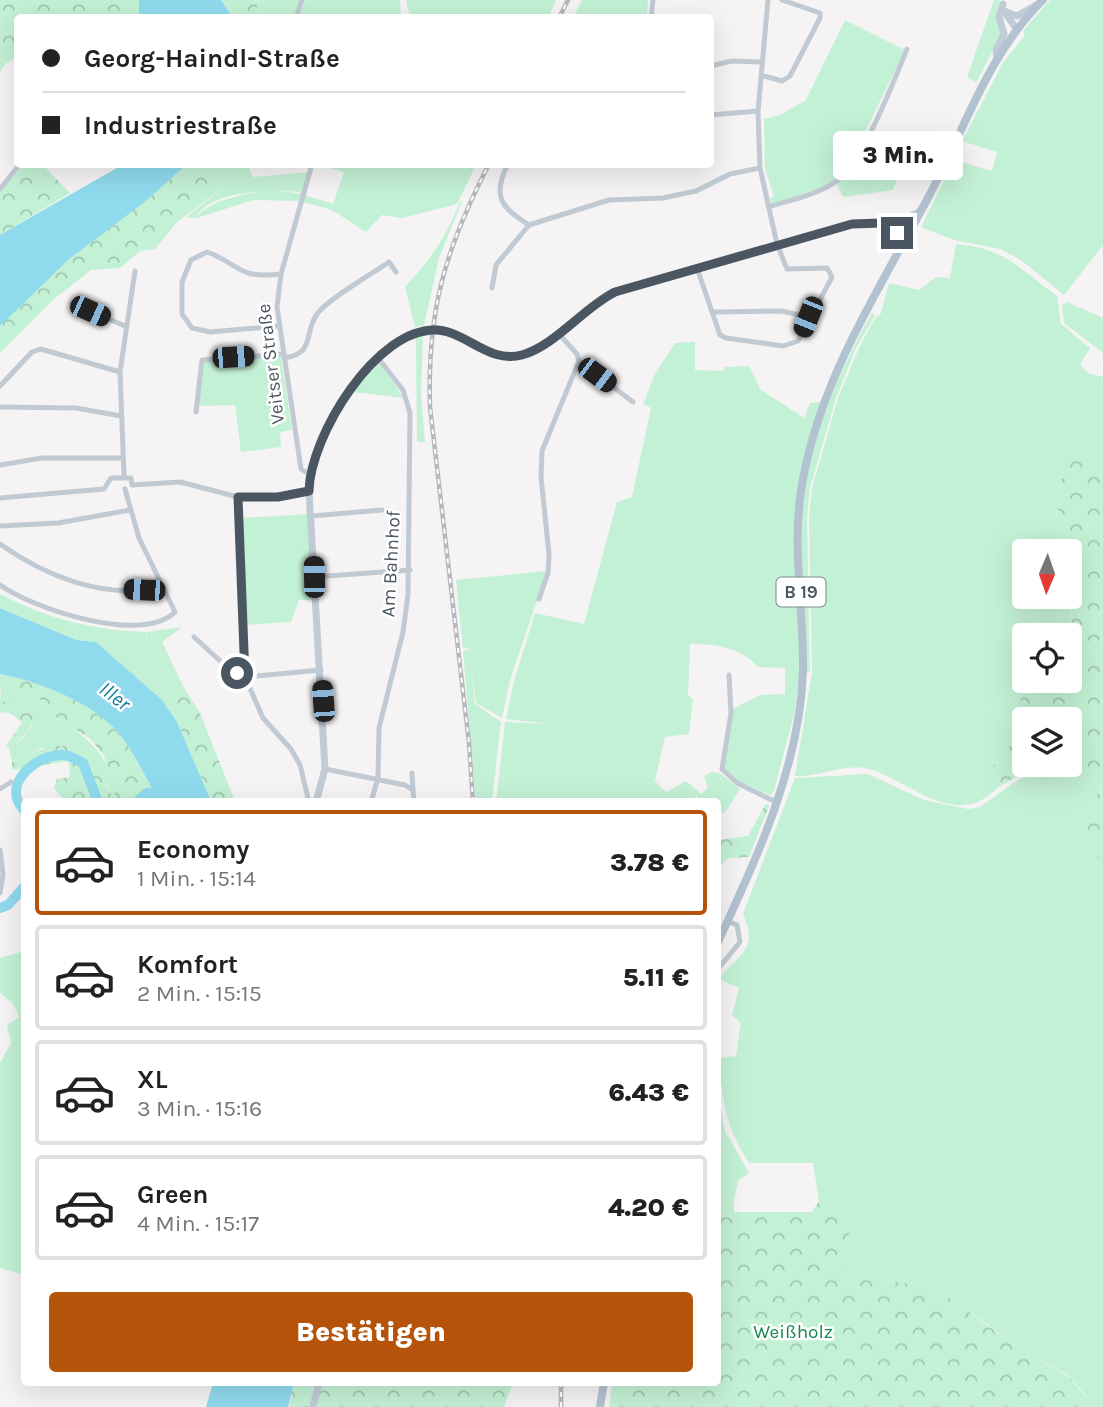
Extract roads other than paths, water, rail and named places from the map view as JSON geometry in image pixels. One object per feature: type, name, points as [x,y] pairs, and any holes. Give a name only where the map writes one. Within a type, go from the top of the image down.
[{"type":"main road","name":"B 19","points":[[721,935],[776,802],[800,714],[803,623],[799,512],[808,457],[849,343],[919,212],[972,103],[1017,30],[1041,1]]},
{"type":"main road","points":[[600,1407],[603,1386]]},
{"type":"street","points":[[697,268],[720,335],[782,346],[798,341],[808,317],[829,286],[831,271],[827,268],[787,269],[777,244],[768,207],[760,168],[758,111],[768,0]]},
{"type":"street","points":[[761,75],[782,81],[790,76],[820,18],[820,13],[814,9],[782,0]]},
{"type":"street","points":[[1004,5],[1017,16],[1041,1]]},
{"type":"street","points":[[1004,5],[1017,30]]},
{"type":"street","points":[[997,60],[996,50],[1004,34],[999,17],[1004,5]]},
{"type":"street","points":[[768,207],[828,186],[848,170],[887,97],[907,49]]},
{"type":"street","points":[[714,65],[732,61],[762,62]]},
{"type":"street","points":[[714,115],[758,111]]},
{"type":"street","points":[[0,189],[17,168]]},
{"type":"street","name":"Veitser Straße","points":[[310,475],[301,469],[277,307],[281,274],[311,168]]},
{"type":"street","points":[[506,168],[500,184],[500,198],[505,209],[529,225]]},
{"type":"street","points":[[492,288],[496,264],[529,225],[609,200],[663,198],[696,191],[730,174],[760,168]]},
{"type":"street","points":[[317,798],[325,769],[310,475],[312,461],[332,420],[355,384],[378,358],[408,335],[439,330],[452,332],[494,354],[513,357],[532,352],[582,312],[615,292],[852,224],[897,223],[919,212]]},
{"type":"street","points":[[881,223],[905,239]]},
{"type":"street","points":[[279,327],[210,332],[192,328],[182,313],[182,282],[191,260],[207,252],[219,256],[236,270],[258,276],[281,274]]},
{"type":"street","points":[[196,412],[201,360],[297,356],[304,351],[317,314],[389,262],[396,272]]},
{"type":"street","points":[[0,585],[29,602],[103,621],[159,624],[175,612],[160,587],[130,510],[125,489],[120,485],[123,457],[120,372],[135,271]]},
{"type":"street","points":[[72,303],[125,326]]},
{"type":"street","points":[[713,312],[782,311],[808,317]]},
{"type":"street","points":[[558,333],[577,354],[579,361],[633,402]]},
{"type":"street","points":[[0,386],[32,352],[41,349],[120,372]]},
{"type":"street","name":"Am Bahnhof","points":[[372,798],[378,778],[379,728],[403,632],[410,570],[410,413],[403,390],[378,358]]},
{"type":"street","points":[[539,599],[548,573],[550,554],[541,477],[542,452],[579,361]]},
{"type":"street","points":[[0,407],[76,408],[121,416]]},
{"type":"street","points":[[0,465],[42,458],[123,457]]},
{"type":"street","points":[[0,498],[104,489],[111,478],[131,478],[132,485]]},
{"type":"street","points":[[125,489],[132,485],[180,482],[238,497],[278,497],[309,491]]},
{"type":"street","points":[[238,497],[245,677],[263,718],[291,749],[300,765],[308,798]]},
{"type":"street","points":[[0,526],[58,523],[130,510]]},
{"type":"street","points":[[312,516],[382,510]]},
{"type":"street","points":[[0,544],[37,568],[81,584],[144,590],[160,587]]},
{"type":"street","points":[[314,577],[410,570]]},
{"type":"street","points":[[194,637],[229,669],[245,677],[321,670]]},
{"type":"street","points":[[729,675],[731,713],[722,769],[737,783],[776,802]]},
{"type":"street","points":[[325,769],[378,778],[413,790]]},
{"type":"street","points":[[412,773],[414,798]]},
{"type":"street","points":[[0,789],[12,782]]},
{"type":"street","points":[[0,850],[4,874],[0,893]]},
{"type":"street","points":[[721,965],[740,942],[740,930],[727,921]]},
{"type":"street","points":[[313,1407],[318,1386]]},
{"type":"water","points":[[139,0],[221,0],[230,14],[139,14]]},
{"type":"water","points":[[117,168],[183,168],[147,200],[68,260],[0,326],[0,235]]},
{"type":"water","name":"Iller","points":[[0,608],[76,640],[96,642],[162,700],[177,722],[210,798],[157,798],[129,747],[106,721],[63,694],[0,674]]},
{"type":"water","points":[[212,1386],[293,1386],[288,1407],[206,1407]]},
{"type":"waterway","points":[[21,805],[16,791],[24,773],[32,765],[53,756],[66,755],[83,763],[96,798]]},
{"type":"waterway","points":[[141,798],[147,793],[165,794]]},
{"type":"waterway","points":[[0,908],[8,905],[21,890]]},
{"type":"railway","points":[[561,14],[568,0]]},
{"type":"railway","points":[[473,798],[469,743],[430,407],[430,372],[432,340],[442,281],[461,225],[487,168]]},
{"type":"railway","points":[[561,1386],[561,1407]]},
{"type":"park label","name":"Weißholz","points":[[793,1332]]}]
